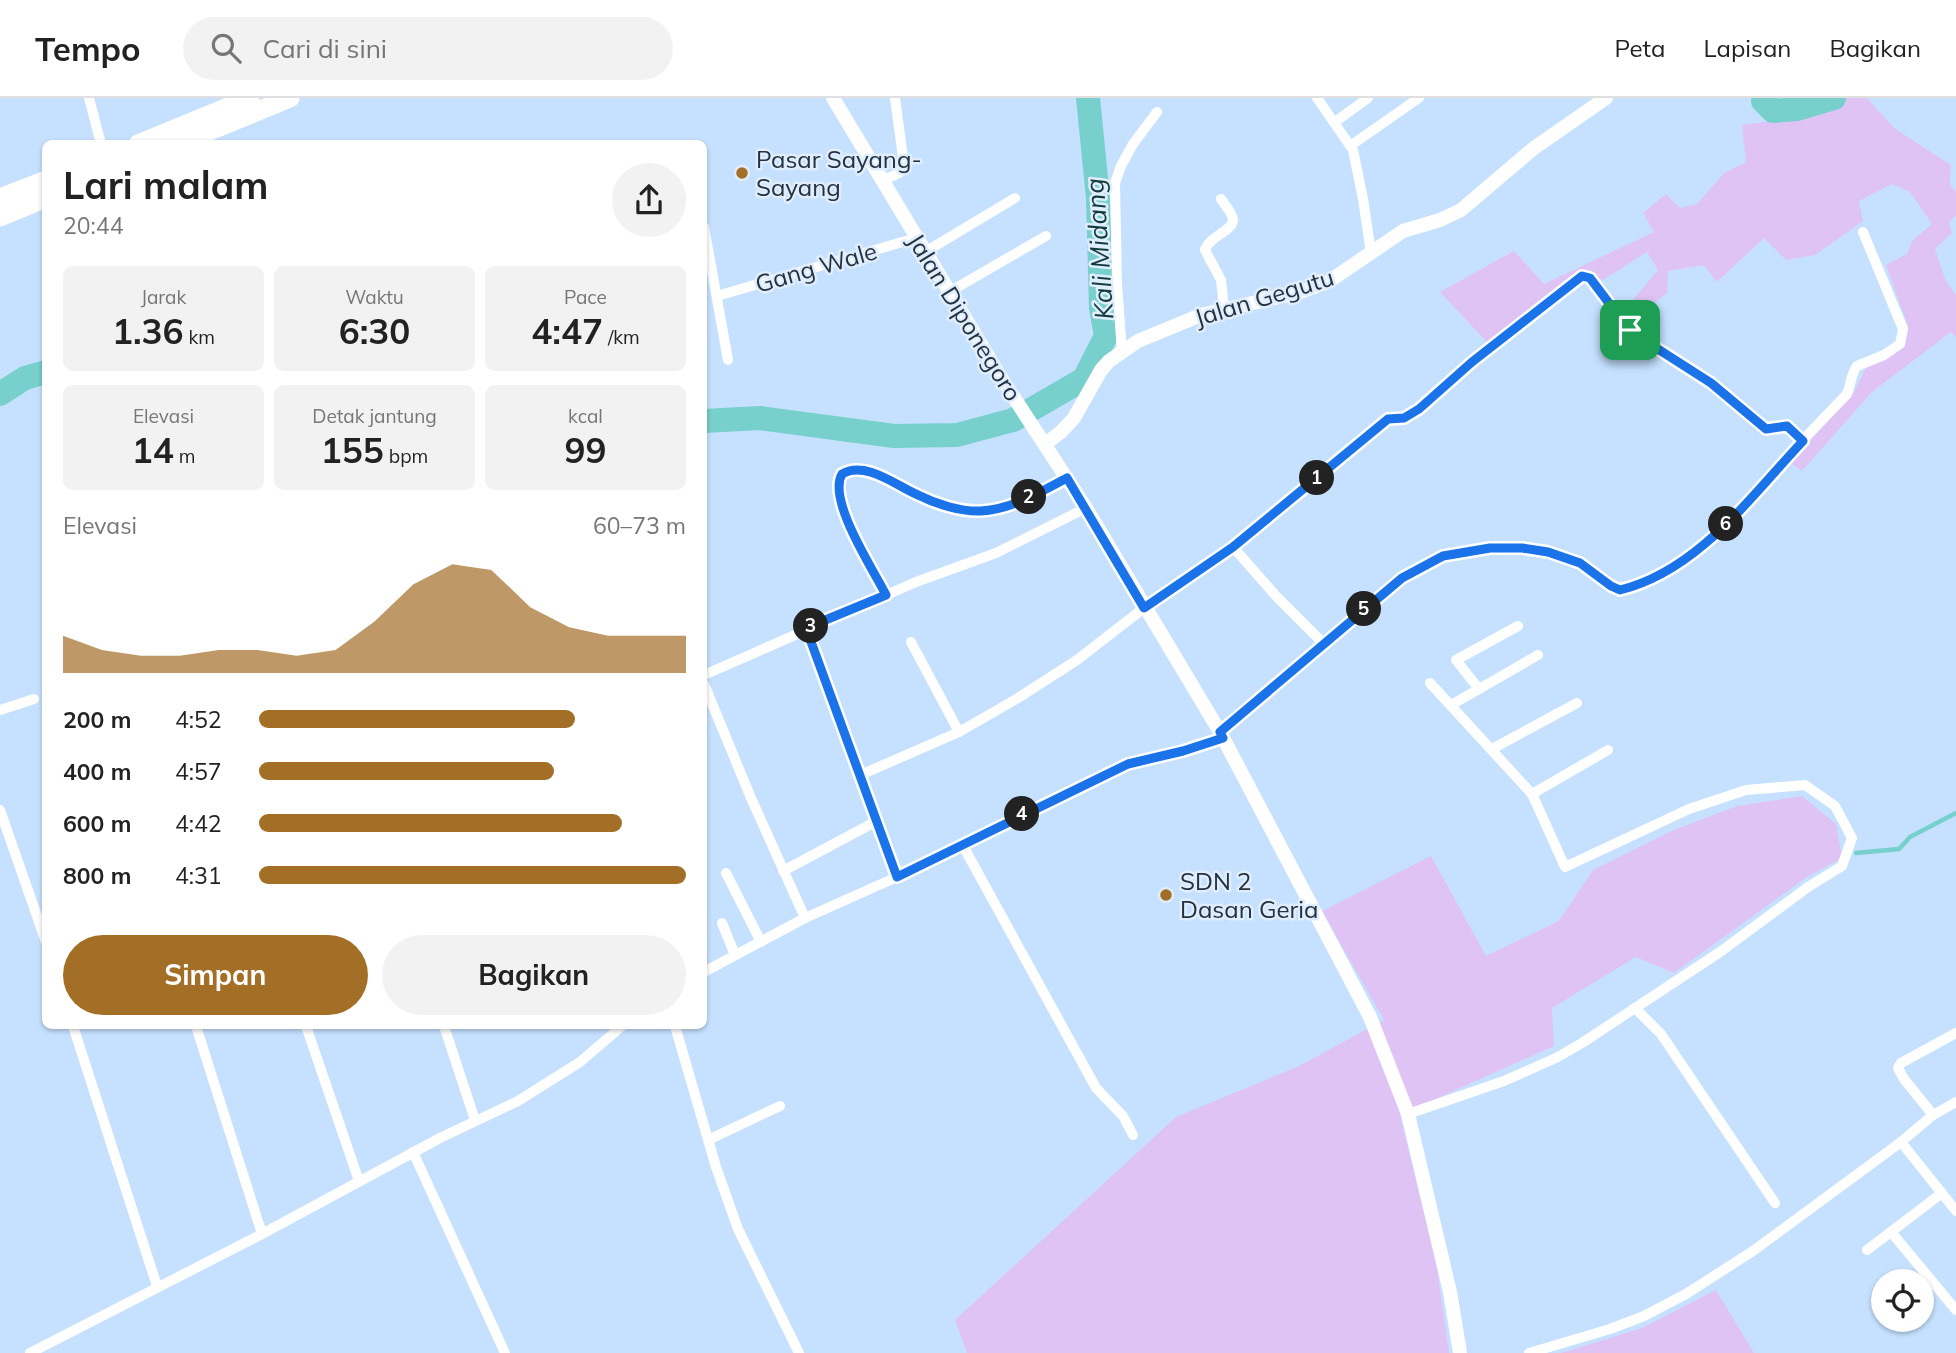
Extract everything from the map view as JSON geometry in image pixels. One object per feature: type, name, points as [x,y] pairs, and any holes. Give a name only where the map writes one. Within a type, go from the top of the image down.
[{"type":"highway","points":[[148,140],[250,98]]},
{"type":"highway","points":[[188,140],[290,98]]},
{"type":"highway","points":[[0,198],[42,182]]},
{"type":"highway","points":[[0,217],[42,200]]},
{"type":"street","points":[[89,98],[100,140]]},
{"type":"street","name":"Jalan Diponegoro","points":[[833,98],[1000,376],[1086,508],[1221,735],[1370,1017],[1408,1114],[1450,1292],[1460,1353]]},
{"type":"street","points":[[882,181],[901,171],[904,165],[895,98]]},
{"type":"street","points":[[1317,98],[1350,146],[1357,168],[1371,253]]},
{"type":"street","points":[[1335,122],[1368,98]]},
{"type":"street","points":[[1350,146],[1419,98]]},
{"type":"street","name":"Jalan Gegutu","points":[[1045,444],[1067,425],[1101,370],[1122,352],[1158,331],[1224,308],[1300,292],[1328,282],[1403,231],[1440,220],[1461,210],[1534,148],[1606,98]]},
{"type":"street","points":[[1122,352],[1116,284],[1115,183],[1133,144],[1157,112]]},
{"type":"street","points":[[925,252],[1015,198]]},
{"type":"street","points":[[1222,199],[1233,222],[1208,242],[1205,250],[1221,280],[1224,308]]},
{"type":"street","points":[[707,970],[805,918],[897,877],[1128,764],[1183,751],[1221,735],[1323,643],[1402,578],[1443,556],[1465,551],[1522,548],[1548,552],[1580,563],[1620,590],[1639,584],[1686,559],[1756,494],[1847,394],[1857,366],[1896,347],[1903,338],[1899,318],[1863,232]]},
{"type":"street","points":[[949,292],[1046,236]]},
{"type":"street","name":"Gang Wale","points":[[717,296],[916,238]]},
{"type":"street","points":[[707,243],[728,360]]},
{"type":"street","points":[[858,776],[959,732],[1077,660],[1144,608],[1233,547],[1384,422],[1391,417],[1404,418],[1419,409],[1482,354],[1582,276],[1590,278],[1636,335],[1711,383],[1766,429],[1787,426],[1803,441]]},
{"type":"street","points":[[886,595],[851,529],[839,499],[839,480],[846,472],[850,470],[871,473],[887,478],[918,496],[952,507],[981,511],[1020,502],[1067,478]]},
{"type":"street","points":[[707,674],[806,628],[996,552],[1086,508]]},
{"type":"street","points":[[1233,547],[1323,643]]},
{"type":"street","points":[[1479,690],[1456,660],[1518,626]]},
{"type":"street","points":[[806,628],[897,877]]},
{"type":"street","points":[[911,642],[959,732]]},
{"type":"street","points":[[1451,705],[1538,655]]},
{"type":"street","points":[[1408,1114],[1484,1088],[1556,1058],[1720,951],[1808,887],[1842,866],[1852,838],[1835,806],[1805,785],[1746,790],[1689,809],[1565,867],[1532,794],[1430,683]]},
{"type":"street","points":[[707,691],[805,918]]},
{"type":"street","points":[[0,710],[34,699]]},
{"type":"street","points":[[1492,748],[1577,703]]},
{"type":"street","points":[[1532,794],[1608,750]]},
{"type":"street","points":[[0,810],[42,931]]},
{"type":"street","points":[[783,871],[876,822]]},
{"type":"street","points":[[962,844],[1096,1087],[1122,1116],[1133,1135]]},
{"type":"street","points":[[726,873],[761,942]]},
{"type":"street","points":[[722,923],[735,955]]},
{"type":"street","points":[[1635,1008],[1661,1034],[1775,1203]]},
{"type":"street","points":[[74,1029],[157,1286]]},
{"type":"street","points":[[197,1029],[262,1234]]},
{"type":"street","points":[[307,1029],[359,1181]]},
{"type":"street","points":[[444,1029],[475,1120]]},
{"type":"street","points":[[677,1029],[708,1140],[738,1229],[799,1353]]},
{"type":"street","points":[[30,1353],[262,1234],[412,1152],[540,1089],[580,1062],[609,1031]]},
{"type":"street","points":[[1933,1115],[1904,1080],[1898,1068],[1901,1063],[1956,1033]]},
{"type":"street","points":[[1529,1353],[1610,1329],[1686,1294],[1754,1251],[1901,1142],[1933,1115],[1955,1105]]},
{"type":"street","points":[[708,1140],[780,1106]]},
{"type":"street","points":[[1901,1142],[1956,1211]]},
{"type":"street","points":[[412,1152],[505,1353]]},
{"type":"street","points":[[1867,1250],[1942,1194]]},
{"type":"street","points":[[1891,1232],[1956,1310]]},
{"type":"shaded area","points":[[1785,98],[1867,98],[1894,128],[1951,165],[1950,184],[1956,192],[1956,215],[1949,223],[1952,233],[1935,249],[1945,279],[1956,296],[1956,337],[1951,332],[1872,392],[1802,471],[1791,463],[1794,458],[1854,392],[1866,368],[1904,347],[1908,326],[1886,265],[1907,254],[1912,241],[1932,224],[1910,192],[1892,184],[1859,201],[1863,221],[1815,255],[1786,260],[1764,238],[1717,282],[1704,265],[1668,271],[1667,293],[1643,312],[1631,302],[1658,270],[1647,252],[1603,280],[1581,272],[1488,343],[1440,292],[1514,251],[1544,284],[1654,232],[1643,213],[1666,194],[1680,208],[1697,204],[1724,173],[1746,162],[1742,125],[1771,121]]},
{"type":"shaded area","points":[[1802,796],[1836,824],[1842,858],[1807,877],[1674,973],[1636,957],[1552,1008],[1554,1046],[1400,1115],[1437,1268],[1449,1353],[967,1353],[955,1320],[1176,1117],[1299,1066],[1384,1020],[1322,911],[1431,856],[1486,956],[1559,921],[1593,870],[1669,832],[1737,806]]},
{"type":"shaded area","points":[[1716,1290],[1754,1353],[1561,1353],[1642,1328]]},
{"type":"waterway","name":"Kali Midang","points":[[707,421],[760,418],[894,436],[957,435],[1013,420],[1084,379],[1106,336],[1101,308],[1098,198],[1088,98]]},
{"type":"waterway","points":[[1763,101],[1773,111],[1797,109],[1834,98]]},
{"type":"waterway","name":"Kali Midang","points":[[0,394],[25,378],[42,373]]},
{"type":"waterway","points":[[1856,853],[1899,849],[1910,837],[1956,813]]},
{"type":"place","name":"Pasar Sayang- Sayang","points":[[742,173]]},
{"type":"place","name":"SDN 2 Dasan Geria","points":[[1166,895]]},
{"type":"route","points":[[1582,276],[1590,278],[1630,330],[1661,353],[1711,383],[1766,429],[1774,430],[1787,426],[1803,441],[1756,494],[1686,559],[1639,584],[1620,590],[1580,563],[1548,552],[1522,548],[1490,548],[1443,556],[1402,578],[1323,643],[1220,732],[1223,738],[1128,764],[897,877],[806,628],[886,595],[851,529],[839,499],[838,488],[842,474],[850,470],[871,473],[887,478],[918,496],[952,507],[981,511],[1020,502],[1067,478],[1144,608],[1233,547],[1388,419],[1404,418],[1419,409],[1538,308],[1582,276]]}]
